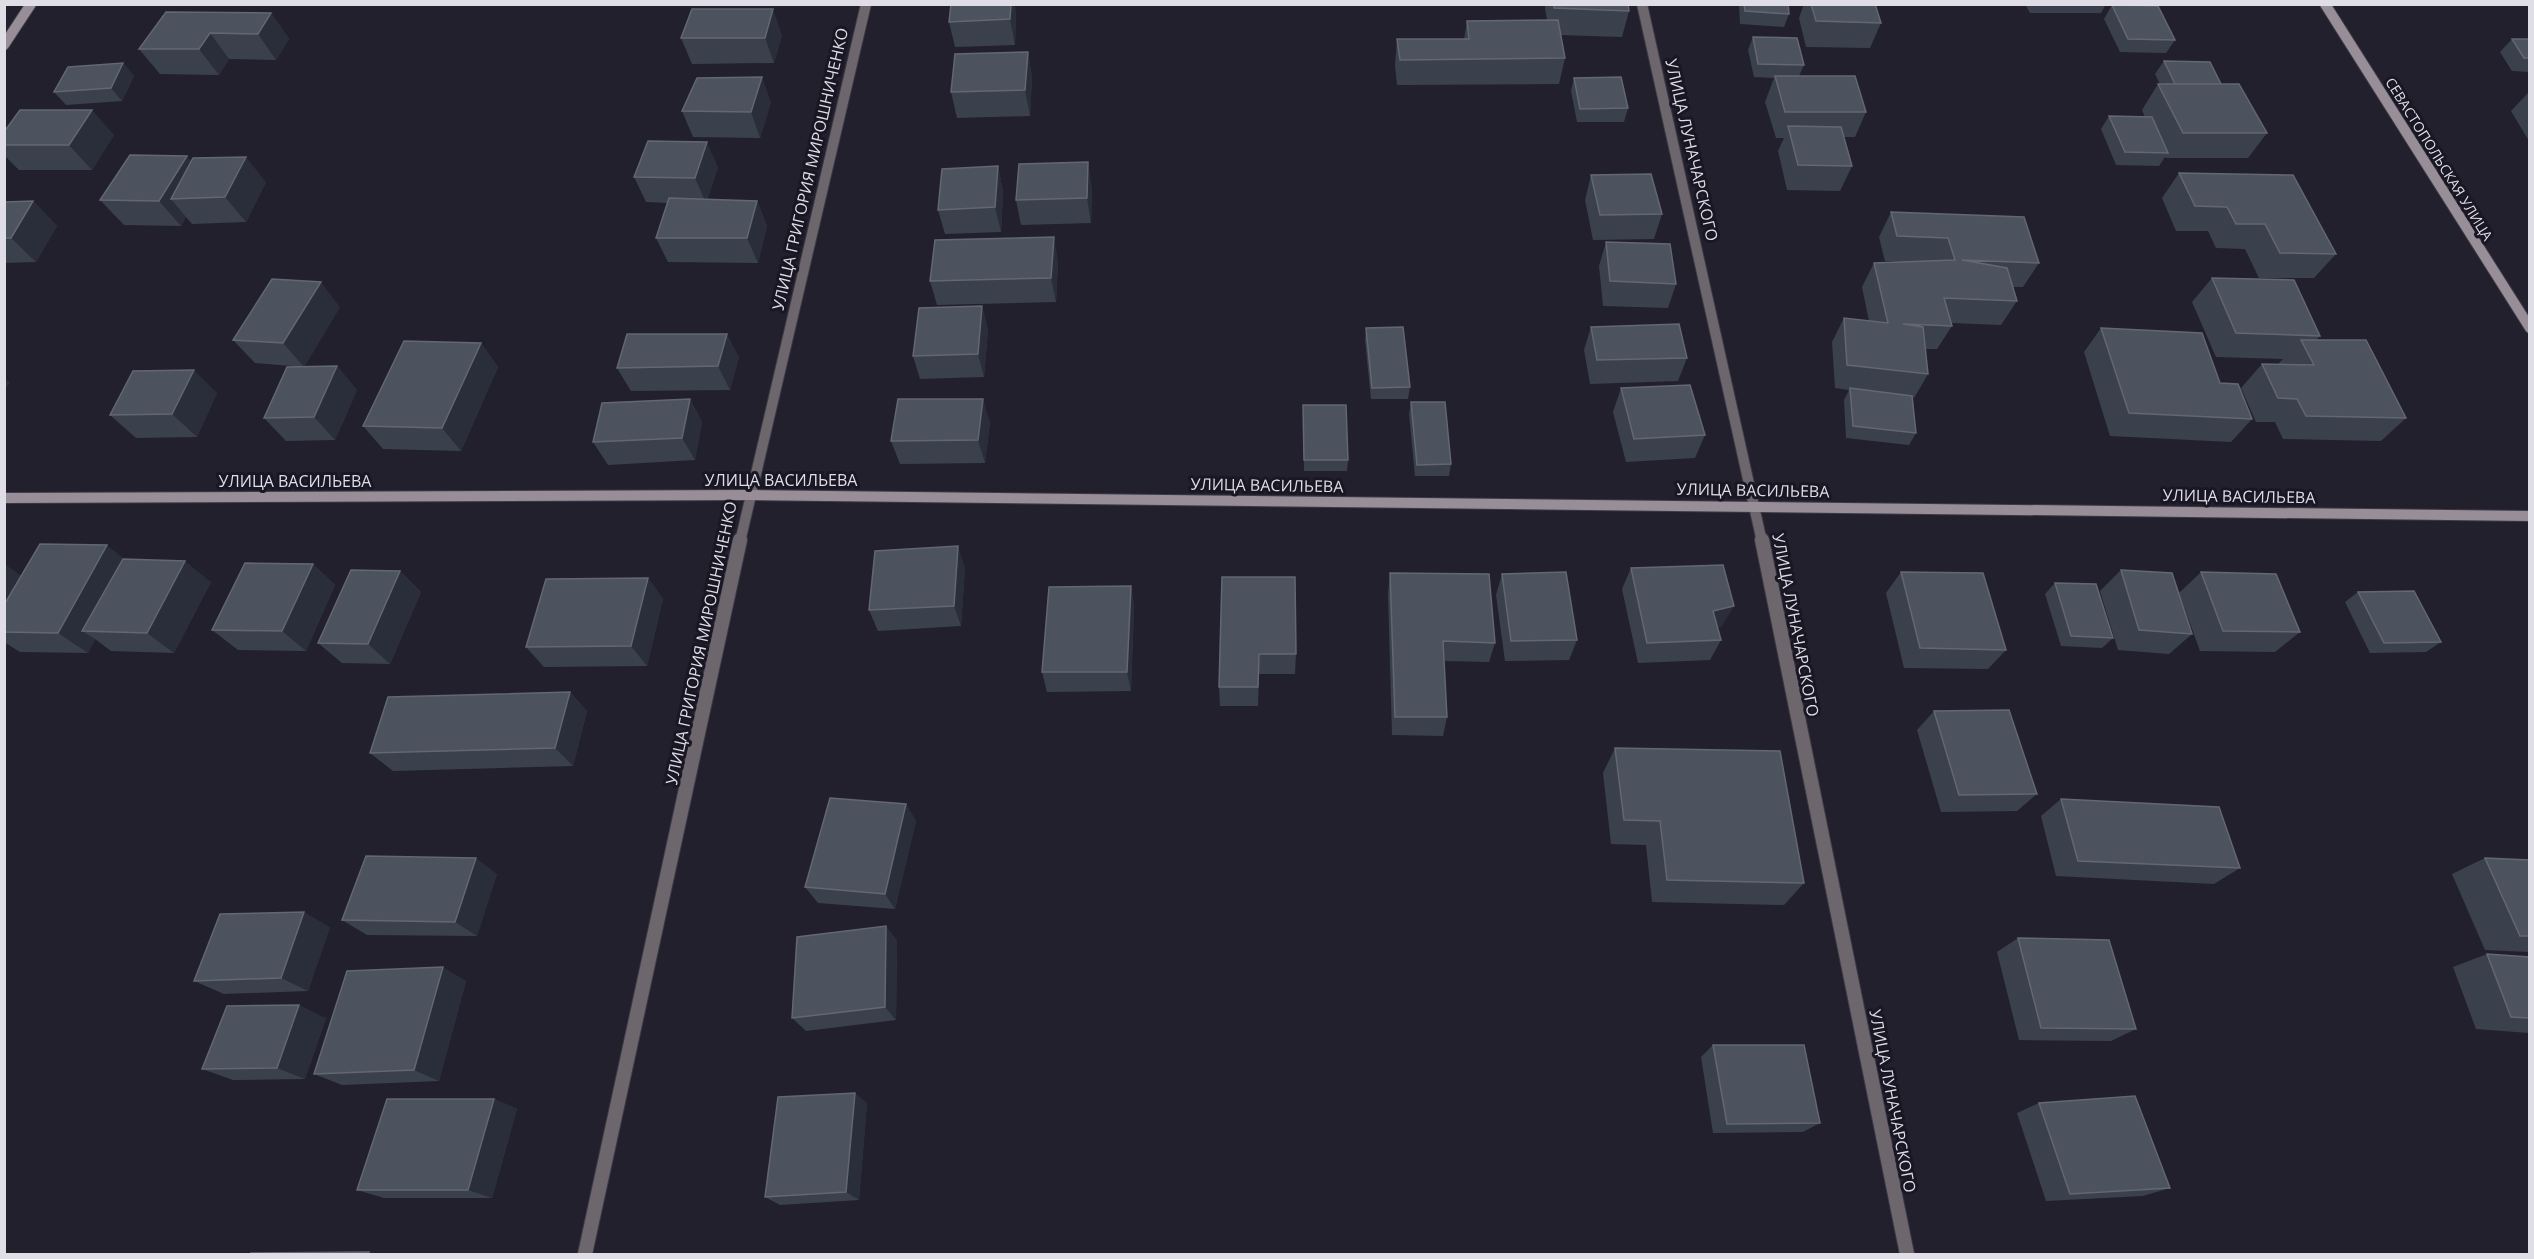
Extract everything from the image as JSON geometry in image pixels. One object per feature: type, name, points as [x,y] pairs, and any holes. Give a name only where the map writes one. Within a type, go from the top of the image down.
[{"type":"street","points":[[4,45],[31,4]]},
{"type":"street","name":"УЛИЦА ГРИГОРИЯ МИРОШНИЧЕНКО","points":[[585,1254],[750,495],[866,4]]},
{"type":"street","name":"УЛИЦА ЛУНАЧАРСКОГО","points":[[1642,4],[1755,507],[1907,1254]]},
{"type":"street","name":"СЕВАСТОПОЛЬСКАЯ УЛИЦА","points":[[2325,4],[2529,328]]},
{"type":"street","name":"УЛИЦА ВАСИЛЬЕВА","points":[[4,498],[750,495],[2529,516]]},
{"type":"building","points":[[951,4],[1011,4],[1010,19],[949,22]]},
{"type":"building","points":[[1554,4],[1628,4],[1629,11],[1554,8]]},
{"type":"building","points":[[1744,4],[1788,4],[1789,14],[1745,11]]},
{"type":"building","points":[[1811,4],[1875,4],[1881,23],[1816,21]]},
{"type":"building","points":[[2112,5],[2158,6],[2175,40],[2128,39]]},
{"type":"building","points":[[692,9],[773,9],[765,38],[681,38]]},
{"type":"building","points":[[166,12],[271,13],[258,34],[210,33],[199,49],[139,49]]},
{"type":"building","points":[[1558,20],[1565,58],[1400,60],[1397,39],[1469,39],[1467,21]]},
{"type":"building","points":[[1753,37],[1797,38],[1804,65],[1758,64]]},
{"type":"building","points":[[2512,39],[2529,39],[2529,58],[2524,58]]},
{"type":"building","points":[[1028,52],[1025,90],[951,92],[955,54]]},
{"type":"building","points":[[2164,61],[2210,62],[2221,84],[2175,84]]},
{"type":"building","points":[[123,63],[111,88],[54,92],[68,67]]},
{"type":"building","points":[[1775,76],[1855,76],[1866,112],[1785,112]]},
{"type":"building","points":[[762,77],[751,112],[682,111],[697,78]]},
{"type":"building","points":[[1621,77],[1628,108],[1580,109],[1574,78]]},
{"type":"building","points":[[2158,84],[2239,84],[2267,133],[2183,133]]},
{"type":"building","points":[[20,110],[92,110],[69,145],[4,145],[4,132]]},
{"type":"building","points":[[2109,116],[2152,117],[2168,153],[2125,152]]},
{"type":"building","points":[[1788,126],[1841,127],[1852,166],[1798,165]]},
{"type":"building","points":[[648,141],[707,142],[695,178],[634,177]]},
{"type":"building","points":[[130,155],[187,156],[159,201],[100,200]]},
{"type":"building","points":[[246,157],[225,197],[171,199],[193,158]]},
{"type":"building","points":[[1088,162],[1087,198],[1016,200],[1019,164]]},
{"type":"building","points":[[998,166],[995,207],[938,210],[942,169]]},
{"type":"building","points":[[2179,173],[2293,175],[2336,254],[2280,253],[2265,224],[2236,224],[2227,207],[2195,206]]},
{"type":"building","points":[[1651,174],[1662,214],[1600,215],[1591,175]]},
{"type":"building","points":[[669,198],[757,201],[747,238],[656,238]]},
{"type":"building","points":[[33,201],[11,238],[4,238],[4,202]]},
{"type":"building","points":[[1891,212],[2024,217],[2039,263],[1962,260],[2007,268],[2017,301],[1944,298],[1952,326],[1903,324],[1923,327],[1928,374],[1847,365],[1844,318],[1888,323],[1874,263],[1955,260],[1948,238],[1897,236]]},
{"type":"building","points":[[1054,237],[1051,278],[930,281],[935,240]]},
{"type":"building","points":[[1606,242],[1670,244],[1676,284],[1610,281]]},
{"type":"building","points":[[2212,278],[2294,280],[2320,336],[2236,333]]},
{"type":"building","points":[[272,279],[321,282],[283,343],[233,340]]},
{"type":"building","points":[[982,306],[978,354],[913,356],[919,308]]},
{"type":"building","points":[[1679,324],[1687,358],[1597,360],[1591,327]]},
{"type":"building","points":[[1403,327],[1410,387],[1372,388],[1366,328]]},
{"type":"building","points":[[2101,328],[2202,333],[2220,383],[2238,384],[2252,419],[2129,413]]},
{"type":"building","points":[[627,334],[727,334],[718,366],[617,368]]},
{"type":"building","points":[[2301,340],[2366,340],[2406,418],[2306,416],[2297,399],[2278,398],[2262,364],[2314,365]]},
{"type":"building","points":[[404,341],[481,343],[442,428],[363,426]]},
{"type":"building","points":[[337,366],[314,417],[264,418],[287,367]]},
{"type":"building","points":[[194,370],[172,414],[110,415],[133,371]]},
{"type":"building","points":[[1690,385],[1705,435],[1634,439],[1621,388]]},
{"type":"building","points":[[1850,388],[1912,396],[1916,433],[1853,426]]},
{"type":"building","points":[[690,399],[682,438],[593,442],[602,403]]},
{"type":"building","points":[[898,399],[983,399],[978,440],[891,441]]},
{"type":"building","points":[[1411,402],[1445,402],[1451,464],[1417,465]]},
{"type":"building","points":[[1303,405],[1346,405],[1348,460],[1304,460]]},
{"type":"building","points":[[40,544],[107,545],[58,633],[4,632],[4,605]]},
{"type":"building","points":[[958,546],[954,606],[869,610],[875,551]]},
{"type":"building","points":[[123,559],[185,561],[147,633],[82,631]]},
{"type":"building","points":[[245,563],[313,564],[282,631],[212,630]]},
{"type":"building","points":[[1723,565],[1734,606],[1713,611],[1721,640],[1647,643],[1631,568]]},
{"type":"building","points":[[351,570],[400,571],[368,644],[318,643]]},
{"type":"building","points":[[2121,570],[2172,573],[2192,634],[2139,630]]},
{"type":"building","points":[[1566,572],[1577,640],[1511,641],[1502,574]]},
{"type":"building","points":[[1901,572],[1983,573],[2006,650],[1920,648]]},
{"type":"building","points":[[2201,572],[2276,574],[2300,632],[2223,631]]},
{"type":"building","points":[[1390,573],[1489,574],[1495,643],[1443,641],[1447,717],[1395,717]]},
{"type":"building","points":[[1222,577],[1295,577],[1296,654],[1259,654],[1258,687],[1219,687]]},
{"type":"building","points":[[648,578],[631,646],[526,647],[546,579]]},
{"type":"building","points":[[2055,583],[2096,584],[2113,638],[2071,636]]},
{"type":"building","points":[[1131,586],[1127,672],[1042,672],[1049,587]]},
{"type":"building","points":[[2414,591],[2441,642],[2384,643],[2358,592]]},
{"type":"building","points":[[570,692],[555,748],[370,753],[388,697]]},
{"type":"building","points":[[2009,710],[2037,794],[1959,795],[1934,711]]},
{"type":"building","points":[[1615,748],[1780,751],[1804,883],[1667,880],[1660,821],[1624,820]]},
{"type":"building","points":[[830,798],[906,804],[885,894],[805,887]]},
{"type":"building","points":[[2061,799],[2219,807],[2240,868],[2078,861]]},
{"type":"building","points":[[366,856],[476,858],[455,922],[342,920]]},
{"type":"building","points":[[2485,858],[2529,860],[2529,936],[2520,936]]},
{"type":"building","points":[[304,912],[281,978],[194,981],[220,914]]},
{"type":"building","points":[[886,926],[885,1007],[792,1018],[797,937]]},
{"type":"building","points":[[2018,938],[2109,940],[2136,1029],[2041,1028]]},
{"type":"building","points":[[2487,954],[2529,957],[2529,1018],[2511,1017]]},
{"type":"building","points":[[443,967],[414,1070],[314,1074],[347,971]]},
{"type":"building","points":[[299,1005],[277,1068],[202,1069],[227,1006]]},
{"type":"building","points":[[1713,1045],[1804,1045],[1820,1123],[1727,1124]]},
{"type":"building","points":[[855,1093],[846,1192],[765,1197],[778,1097]]},
{"type":"building","points":[[2135,1096],[2170,1188],[2070,1194],[2039,1103]]},
{"type":"building","points":[[387,1099],[494,1099],[468,1190],[357,1190]]},
{"type":"building","points":[[369,1252],[368,1254],[251,1254],[251,1253]]}]
